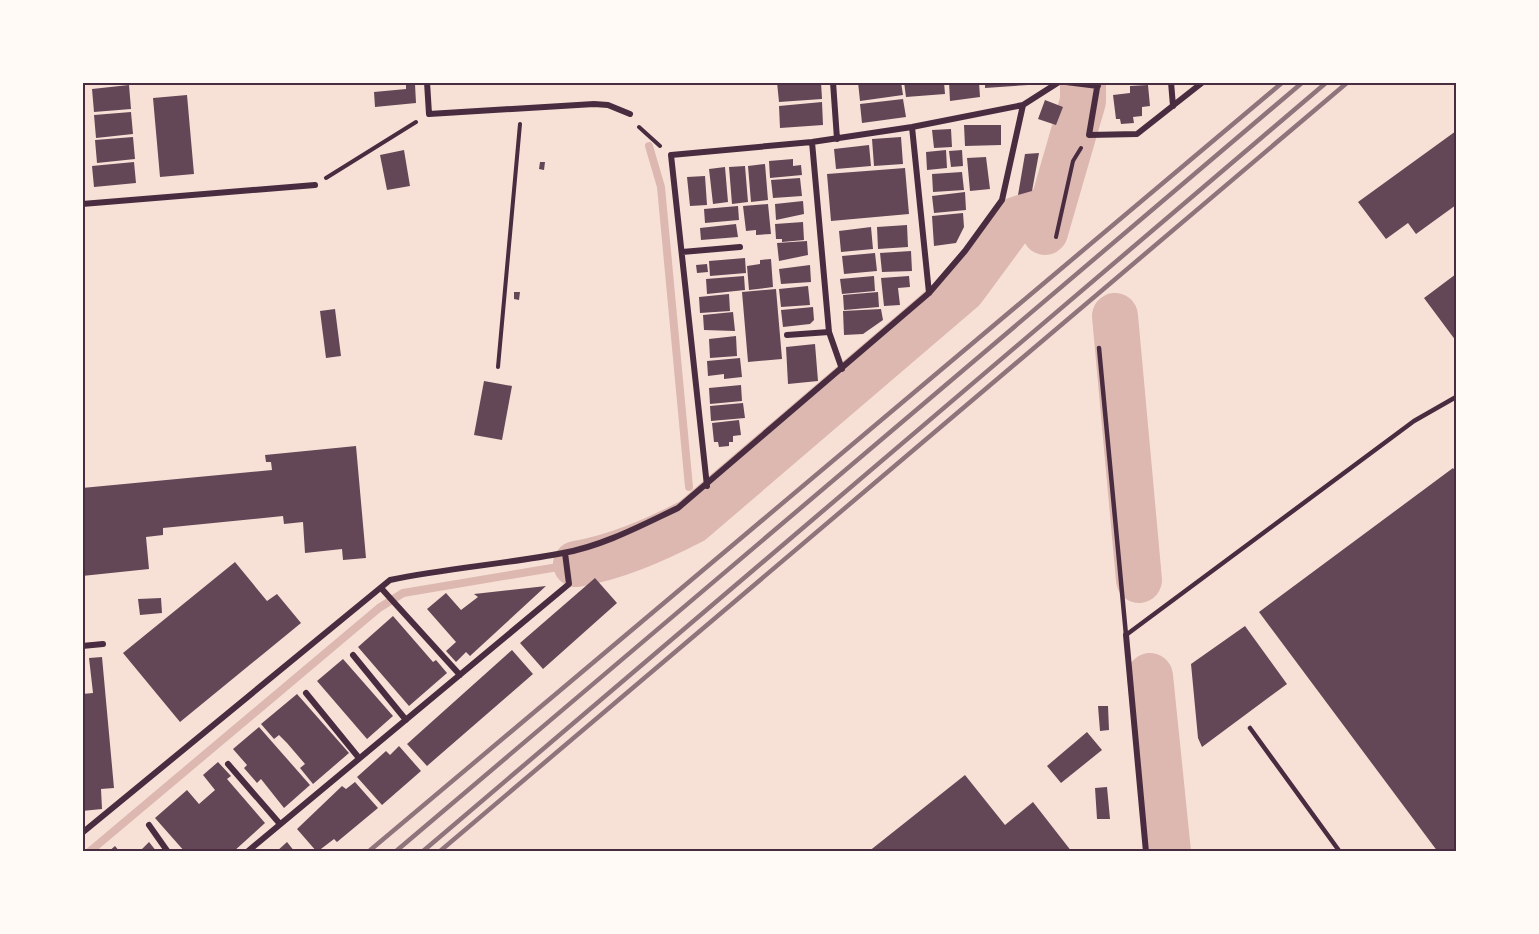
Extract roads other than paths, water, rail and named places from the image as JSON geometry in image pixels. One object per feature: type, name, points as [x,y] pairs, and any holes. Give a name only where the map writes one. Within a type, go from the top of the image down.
[{"type":"street","points":[[428,82],[429,114],[594,104],[608,105],[630,114]]},
{"type":"street","points":[[833,82],[837,139]]},
{"type":"street","points":[[707,486],[671,155],[812,142],[912,127],[1023,105],[1059,82]]},
{"type":"street","points":[[1066,82],[1098,84],[1089,135],[1137,134],[1203,82]]},
{"type":"street","points":[[1171,82],[1173,106]]},
{"type":"street","points":[[82,833],[390,580],[433,571],[565,553],[632,530],[678,508],[707,486],[929,293],[965,251],[1002,200],[1023,105]]},
{"type":"street","points":[[912,127],[929,293]]},
{"type":"street","points":[[812,142],[829,332],[842,369]]},
{"type":"street","points":[[82,204],[315,185]]},
{"type":"street","points":[[682,252],[740,247]]},
{"type":"street","points":[[787,335],[829,332]]},
{"type":"street","points":[[247,852],[569,584],[565,553]]},
{"type":"street","points":[[381,588],[460,675]]},
{"type":"street","points":[[1126,635],[1146,852]]},
{"type":"street","points":[[82,646],[103,644]]},
{"type":"street","points":[[353,655],[406,720]]},
{"type":"street","points":[[306,693],[359,758]]},
{"type":"street","points":[[228,764],[280,824]]},
{"type":"street","points":[[149,825],[168,852]]},
{"type":"lane","points":[[1099,348],[1126,635]]},
{"type":"lane","points":[[1126,635],[1414,421],[1456,397]]},
{"type":"lane","points":[[1250,728],[1340,852]]},
{"type":"waterway","points":[[1045,232],[1083,101],[1083,82]]},
{"type":"waterway","points":[[649,146],[661,187],[689,487]]},
{"type":"waterway","points":[[576,564],[636,547],[692,521],[963,289],[1013,221],[1050,208]]},
{"type":"waterway","points":[[1115,316],[1139,580]]},
{"type":"waterway","points":[[89,852],[379,608],[403,593],[576,564]]},
{"type":"waterway","points":[[1150,676],[1168,852]]},
{"type":"railway","points":[[368,852],[1283,82]]},
{"type":"railway","points":[[395,852],[1303,82]]},
{"type":"railway","points":[[422,852],[1327,82]]},
{"type":"railway","points":[[439,852],[1348,82]]}]
